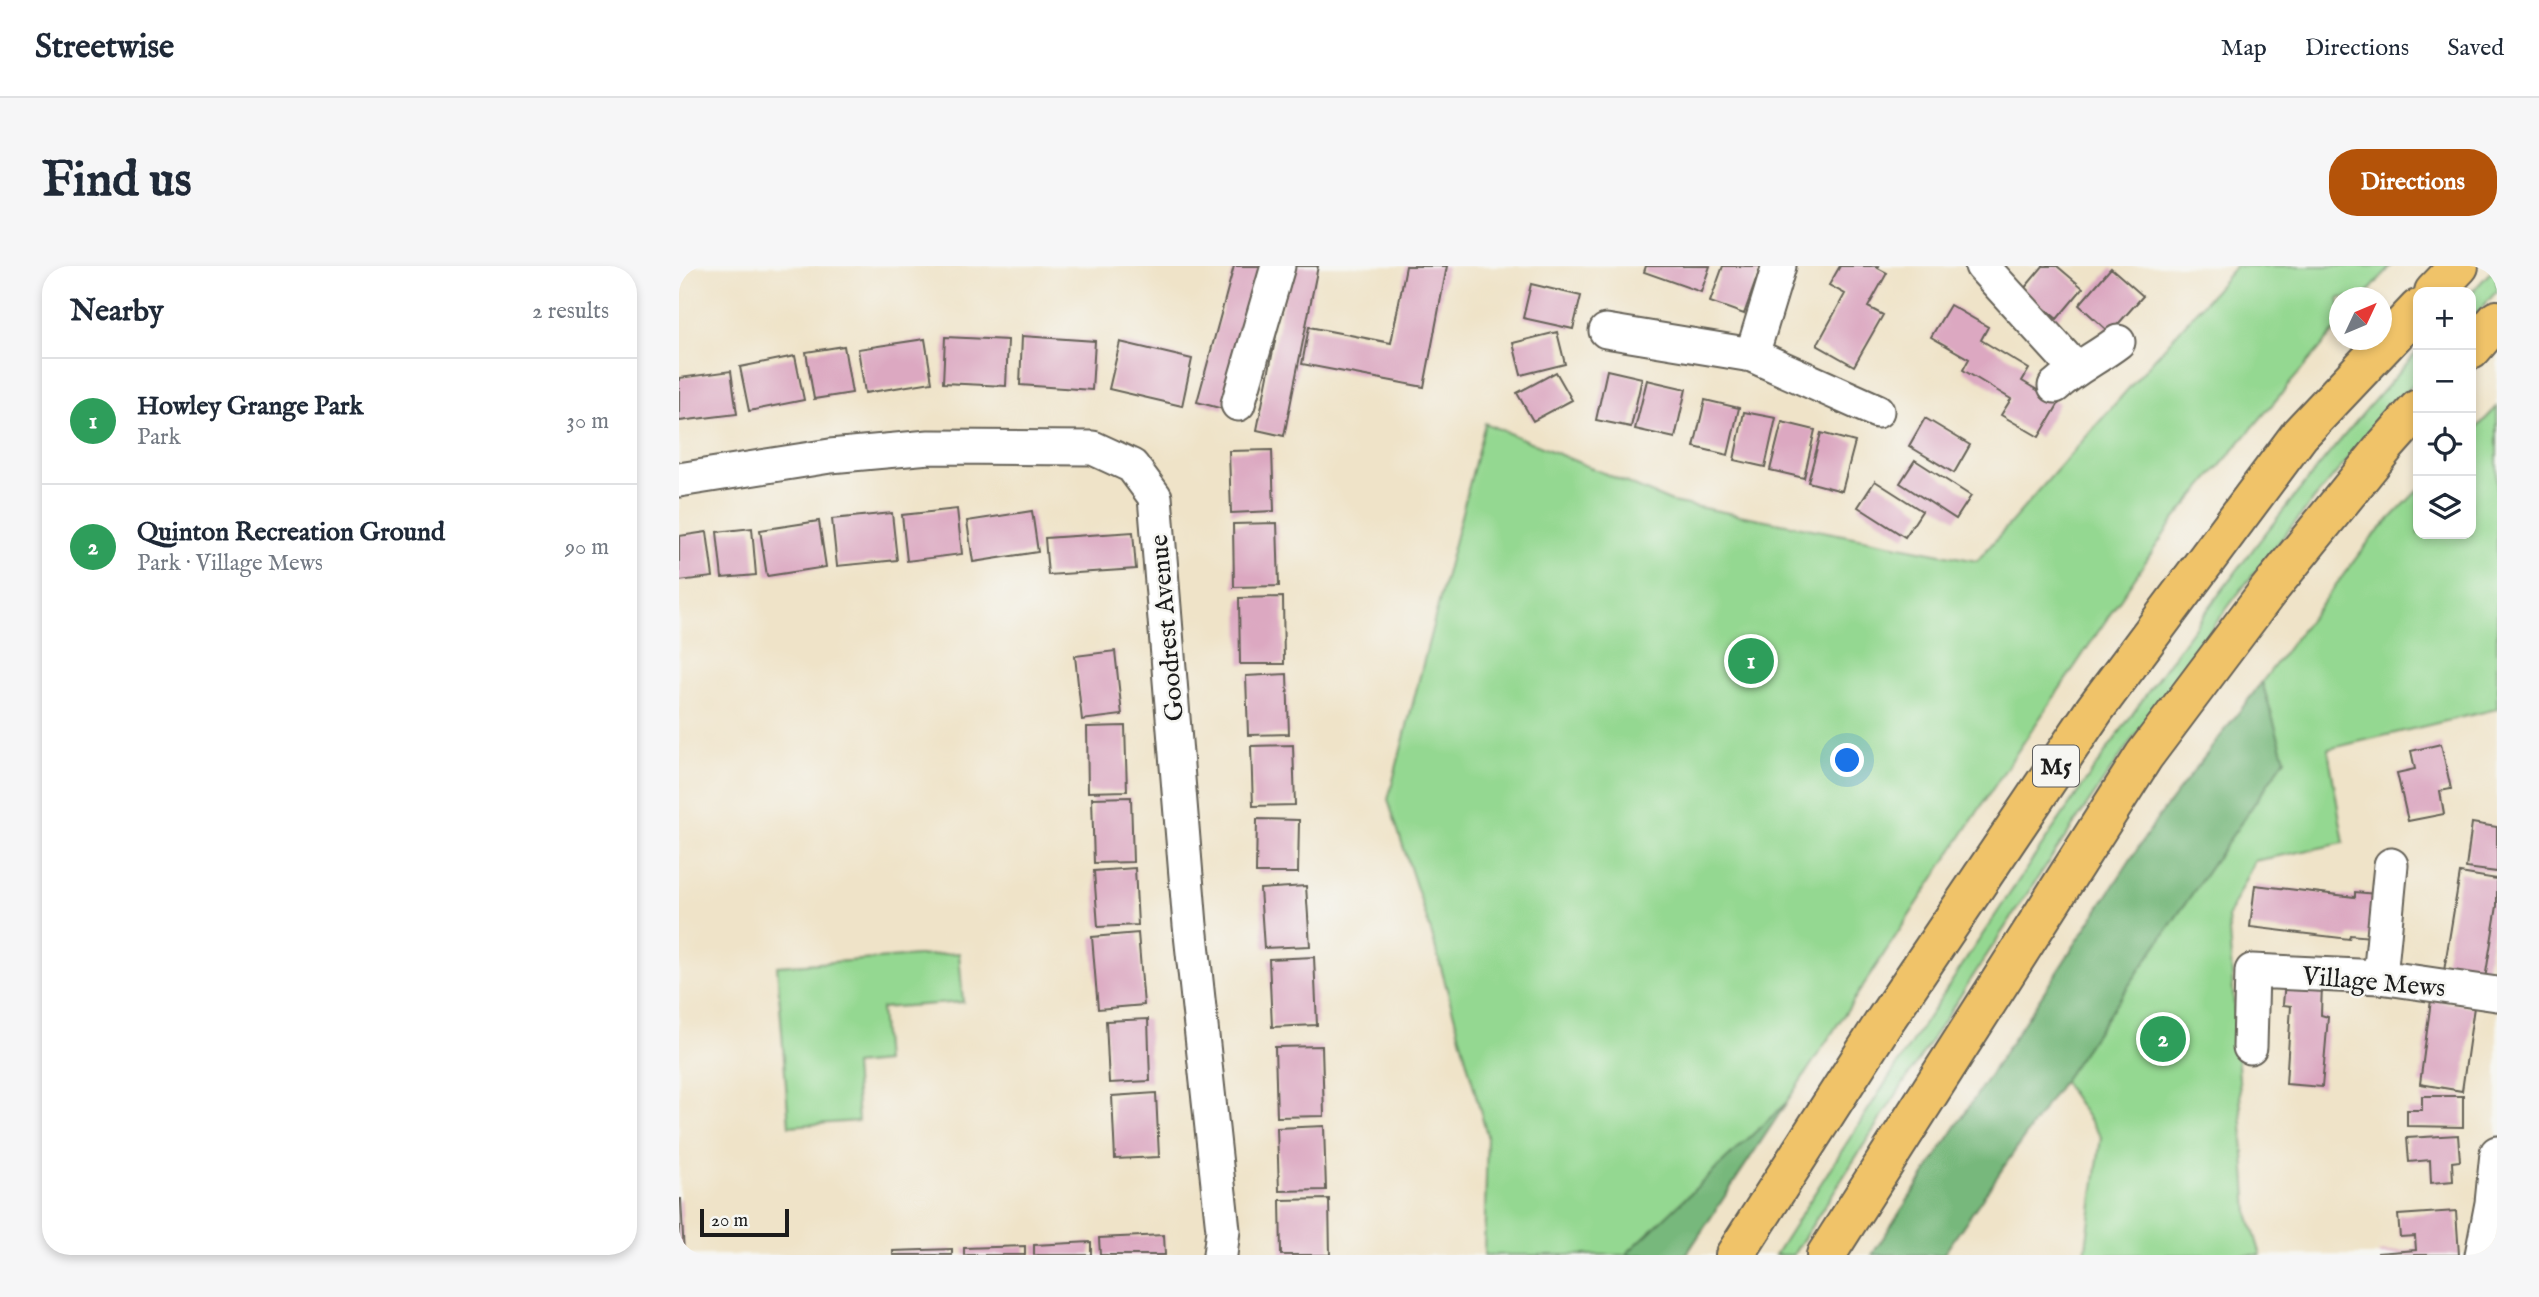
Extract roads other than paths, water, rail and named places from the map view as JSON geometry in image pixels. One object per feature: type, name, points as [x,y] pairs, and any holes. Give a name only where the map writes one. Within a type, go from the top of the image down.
[{"type":"highway","points":[[2439,287],[2459,266]]},
{"type":"highway","name":"M5","points":[[1735,1255],[1886,1019],[2095,709],[2300,434],[2413,314]]},
{"type":"highway","points":[[2476,344],[2497,320]]},
{"type":"highway","name":"M5","points":[[1826,1255],[2144,756],[2268,591],[2415,413]]},
{"type":"street","points":[[1238,404],[1278,266]]},
{"type":"street","points":[[1752,355],[1779,266]]},
{"type":"street","points":[[1982,266],[2065,377],[2118,342]]},
{"type":"street","points":[[1606,331],[1752,355],[1877,413]]},
{"type":"street","name":"Goodrest Avenue","points":[[679,480],[830,456],[929,447],[1093,448],[1132,466],[1139,474],[1155,497],[1190,925],[1223,1230],[1220,1255]]},
{"type":"street","points":[[2380,977],[2391,864]]},
{"type":"street","name":"Village Mews","points":[[2250,1047],[2252,971],[2380,977],[2497,995]]},
{"type":"street","points":[[2482,1255],[2495,1204],[2497,1153]]},
{"type":"place","name":"Howley Grange Park","points":[[1751,661]]},
{"type":"place","name":"Quinton Recreation Ground","points":[[2163,1039]]}]
